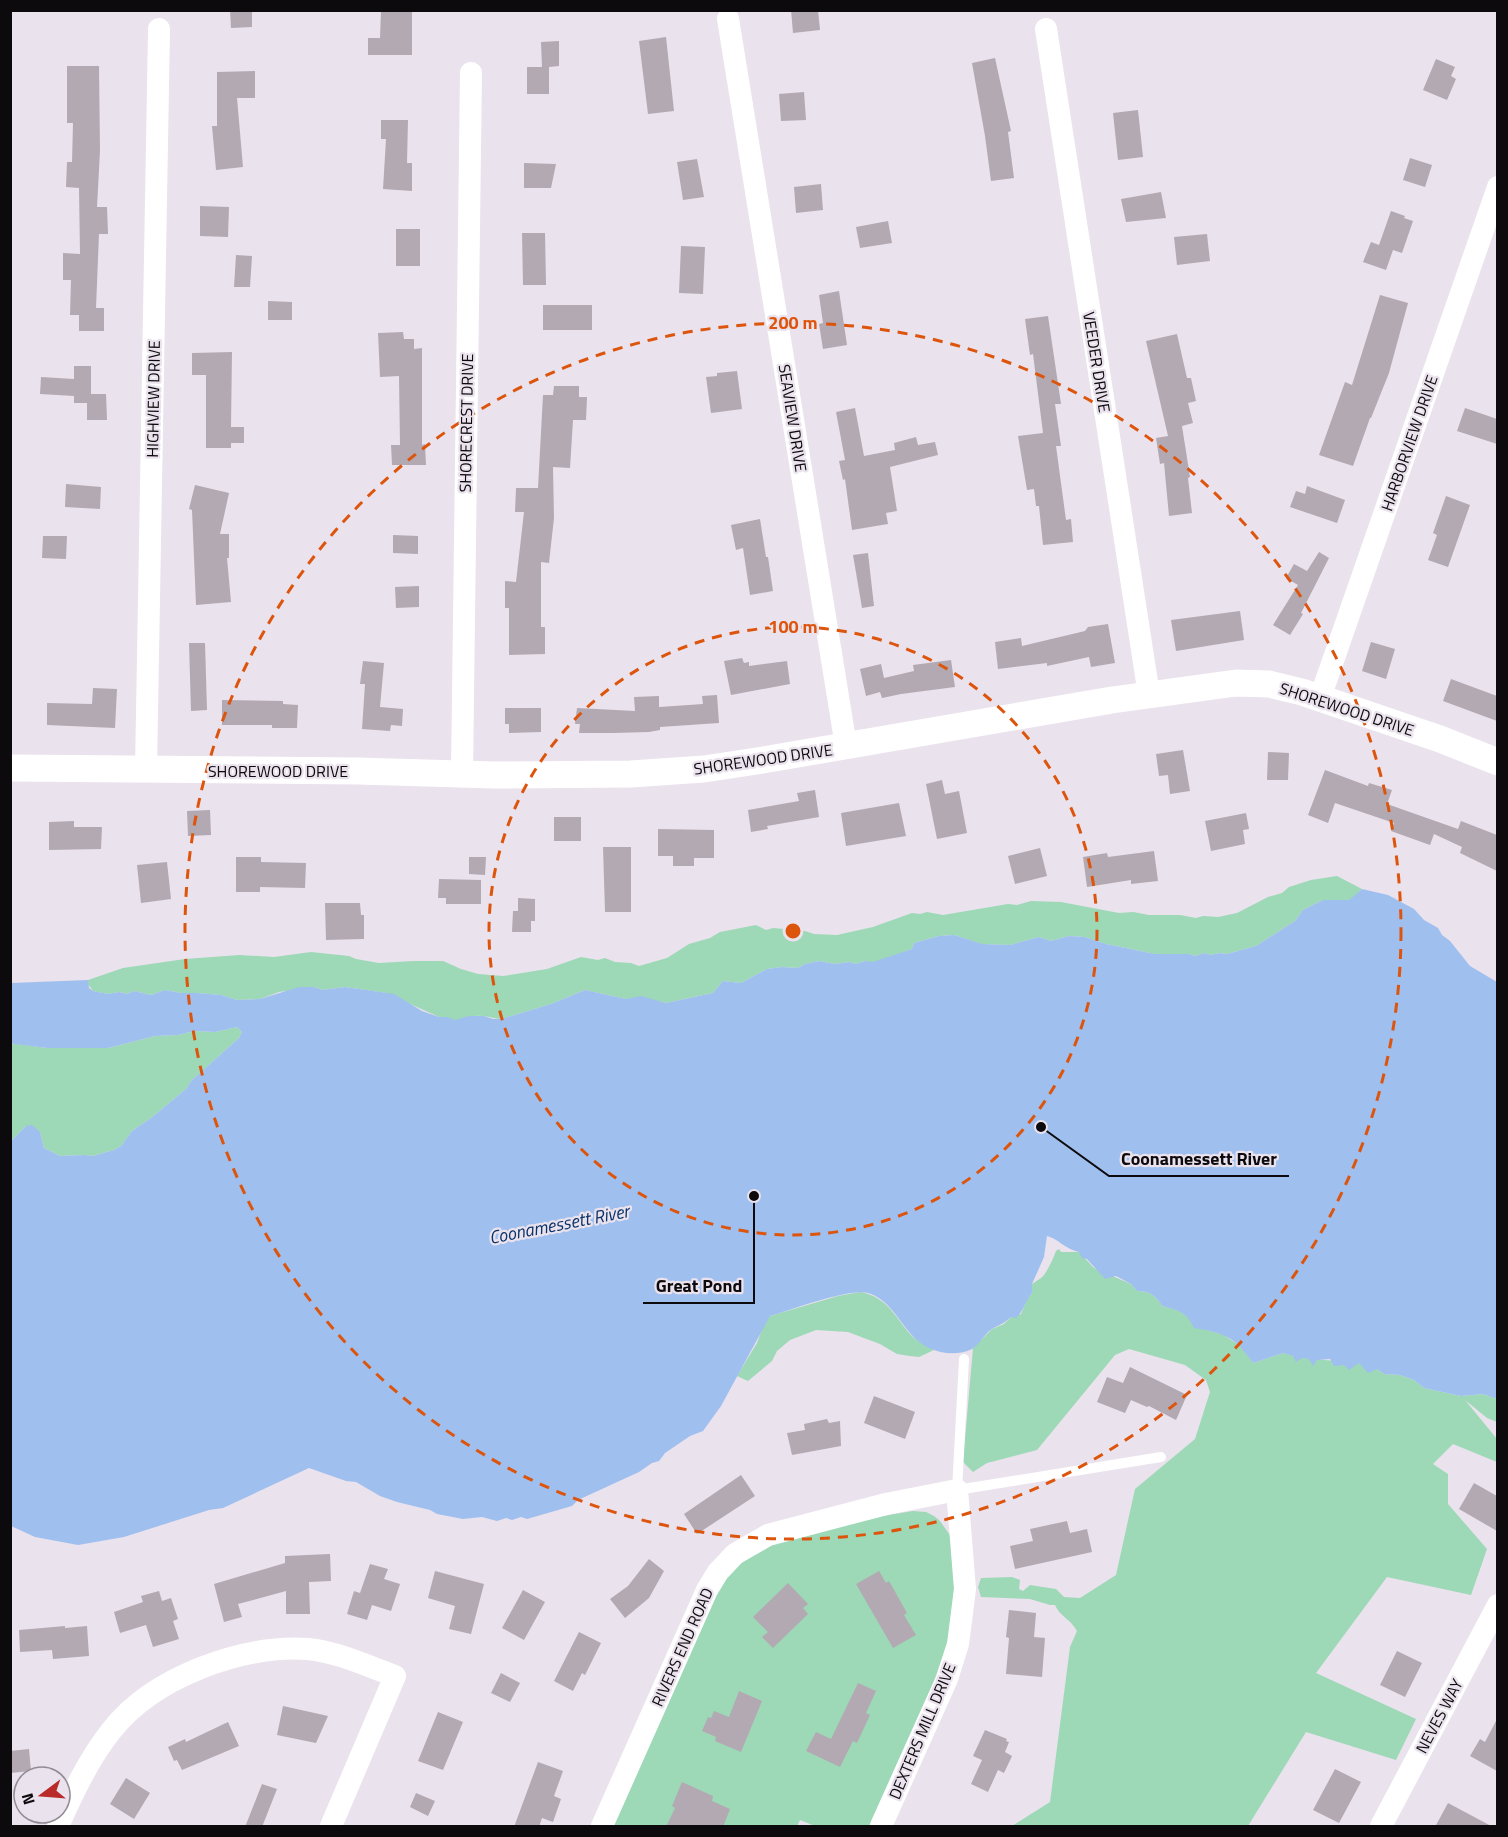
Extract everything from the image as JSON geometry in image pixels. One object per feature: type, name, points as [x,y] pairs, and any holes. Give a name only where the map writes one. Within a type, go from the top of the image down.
[{"type":"street","name":"SEAVIEW DRIVE","points":[[728,19],[846,746]]},
{"type":"street","name":"HIGHVIEW DRIVE","points":[[146,770],[159,29]]},
{"type":"street","name":"VEEDER DRIVE","points":[[1046,29],[1149,695]]},
{"type":"street","name":"SHORECREST DRIVE","points":[[462,774],[471,73]]},
{"type":"street","name":"HARBORVIEW DRIVE","points":[[1320,698],[1497,187]]},
{"type":"street","name":"SHOREWOOD DRIVE","points":[[10,768],[462,774],[652,773],[704,769],[1191,688],[1247,684],[1269,684],[1320,698],[1440,739],[1497,762]]},
{"type":"street","name":"RIVERS END ROAD","points":[[602,1827],[707,1590],[728,1561],[752,1543],[778,1532],[886,1504],[957,1490]]},
{"type":"street","name":"DEXTERS MILL DRIVE","points":[[880,1827],[947,1679],[958,1644],[965,1589],[957,1490]]},
{"type":"street","name":"NEVES WAY","points":[[1381,1827],[1497,1605]]},
{"type":"street","points":[[58,1827],[84,1769],[112,1729],[136,1706],[173,1680],[202,1667],[236,1656],[278,1650],[309,1649],[346,1658],[395,1676],[331,1827]]},
{"type":"lane","points":[[964,1359],[957,1490],[1161,1457]]},
{"type":"green space","points":[[1337,876],[1362,889],[1349,901],[1323,900],[1303,910],[1295,921],[1256,946],[1227,954],[1204,953],[1195,956],[1155,954],[1106,944],[1085,937],[1069,936],[1051,941],[1039,937],[1010,945],[981,944],[954,935],[939,936],[914,943],[912,949],[873,963],[865,961],[856,964],[850,962],[835,964],[819,961],[798,968],[767,969],[741,983],[723,981],[713,993],[666,1003],[641,997],[626,999],[585,990],[551,1004],[501,1019],[487,1016],[458,1020],[439,1017],[386,993],[345,987],[323,990],[314,987],[279,992],[260,999],[237,1000],[221,995],[165,990],[151,995],[134,991],[127,994],[119,992],[108,994],[93,991],[87,983],[88,980],[123,968],[185,959],[239,955],[274,957],[311,952],[349,956],[379,963],[443,961],[478,974],[503,976],[547,969],[581,957],[598,960],[605,958],[639,966],[667,958],[689,944],[710,938],[720,932],[756,925],[766,930],[773,928],[837,935],[873,927],[912,913],[927,912],[943,915],[1031,901],[1061,902],[1119,913],[1180,915],[1196,918],[1218,917],[1237,913],[1268,897],[1282,893],[1289,887],[1311,880]]},
{"type":"green space","points":[[237,1027],[242,1032],[239,1038],[191,1081],[186,1089],[132,1131],[121,1146],[114,1150],[93,1156],[60,1156],[44,1148],[40,1132],[26,1126],[11,1141],[10,1043],[47,1048],[108,1048],[155,1036],[178,1035],[194,1031],[215,1032]]},
{"type":"green space","points":[[1059,1249],[1061,1252],[1079,1252],[1094,1268],[1131,1284],[1137,1291],[1152,1294],[1162,1306],[1178,1310],[1210,1331],[1222,1334],[1242,1347],[1253,1363],[1283,1353],[1302,1358],[1359,1363],[1384,1374],[1400,1375],[1414,1380],[1424,1388],[1461,1396],[1483,1394],[1497,1399],[1497,1422],[1487,1418],[1465,1400],[1497,1439],[1497,1462],[1453,1444],[1433,1464],[1448,1474],[1448,1504],[1487,1549],[1471,1595],[1387,1577],[1316,1673],[1416,1719],[1396,1760],[1306,1732],[1248,1826],[1012,1826],[1050,1802],[1070,1647],[1077,1631],[1055,1605],[1030,1599],[981,1597],[978,1587],[981,1578],[1012,1577],[1020,1580],[1019,1589],[1023,1591],[1030,1585],[1056,1589],[1064,1597],[1080,1598],[1116,1575],[1135,1489],[1195,1439],[1210,1392],[1206,1380],[1185,1365],[1129,1349],[1115,1355],[1037,1450],[987,1463],[973,1472],[963,1462],[973,1348],[992,1329],[1004,1324],[1011,1317],[1021,1314],[1032,1293],[1032,1284],[1043,1276]]},
{"type":"green space","points":[[860,1292],[883,1302],[912,1336],[934,1350],[919,1357],[897,1354],[880,1344],[848,1332],[816,1330],[790,1340],[777,1351],[772,1361],[748,1381],[737,1376],[770,1316],[838,1296]]},
{"type":"green space","points":[[913,1511],[926,1512],[934,1516],[952,1538],[955,1587],[948,1641],[934,1681],[869,1826],[815,1826],[800,1820],[797,1826],[611,1826],[722,1579],[762,1546],[883,1516]]},
{"type":"water","points":[[1362,889],[1388,895],[1414,909],[1424,920],[1438,928],[1470,966],[1497,982],[1497,1399],[1483,1394],[1461,1396],[1424,1388],[1414,1380],[1400,1375],[1384,1374],[1377,1369],[1368,1373],[1359,1363],[1349,1370],[1344,1365],[1334,1366],[1330,1359],[1317,1360],[1313,1366],[1309,1359],[1302,1358],[1296,1362],[1293,1356],[1283,1353],[1253,1363],[1235,1342],[1222,1334],[1194,1328],[1188,1318],[1181,1313],[1162,1306],[1152,1294],[1137,1291],[1131,1284],[1116,1276],[1105,1279],[1087,1259],[1082,1258],[1079,1252],[1047,1236],[1044,1257],[1032,1284],[1032,1293],[1021,1312],[1016,1318],[1011,1317],[989,1331],[972,1349],[947,1353],[930,1349],[910,1333],[887,1305],[868,1293],[834,1296],[770,1316],[721,1406],[703,1431],[690,1436],[665,1453],[659,1461],[578,1500],[572,1506],[527,1519],[506,1518],[497,1521],[482,1517],[463,1519],[437,1514],[380,1496],[356,1482],[346,1481],[309,1468],[223,1508],[209,1510],[124,1537],[78,1545],[35,1537],[11,1526],[11,1141],[26,1126],[32,1125],[40,1132],[44,1148],[60,1156],[93,1156],[114,1150],[121,1146],[132,1131],[186,1089],[191,1081],[239,1038],[242,1032],[237,1027],[215,1032],[194,1031],[178,1035],[155,1036],[108,1048],[47,1048],[15,1044],[11,1043],[11,983],[88,980],[89,988],[93,991],[108,994],[119,992],[127,994],[134,991],[151,995],[165,990],[221,995],[237,1000],[260,999],[299,987],[314,987],[323,990],[345,987],[394,994],[422,1011],[439,1017],[455,1020],[469,1016],[501,1019],[551,1004],[585,990],[626,999],[641,996],[666,1003],[713,993],[723,981],[741,983],[767,969],[798,968],[819,961],[835,964],[873,962],[912,949],[914,943],[939,936],[954,935],[982,944],[1010,945],[1039,937],[1051,941],[1069,936],[1085,937],[1106,944],[1155,954],[1195,956],[1204,953],[1227,954],[1256,946],[1295,921],[1303,910],[1323,900],[1349,900]]},
{"type":"building","points":[[230,10],[252,10],[252,27],[231,28]]},
{"type":"building","points":[[381,10],[412,10],[412,55],[368,55],[368,38],[380,38]]},
{"type":"building","points":[[791,10],[818,10],[820,30],[793,33]]},
{"type":"building","points":[[666,37],[674,111],[648,114],[639,41]]},
{"type":"building","points":[[559,41],[559,66],[549,67],[549,94],[527,94],[527,67],[542,67],[541,42]]},
{"type":"building","points":[[995,58],[1011,131],[1008,132],[1014,178],[991,181],[972,63]]},
{"type":"building","points":[[1436,59],[1455,67],[1451,76],[1456,79],[1447,100],[1423,90]]},
{"type":"building","points":[[67,66],[99,66],[100,151],[97,207],[107,207],[108,234],[99,234],[96,308],[104,308],[104,331],[79,331],[79,315],[70,315],[71,280],[63,280],[63,253],[80,254],[79,188],[66,187],[67,162],[72,162],[73,123],[67,123]]},
{"type":"building","points":[[255,71],[255,98],[237,98],[243,167],[216,170],[212,126],[217,126],[217,72]]},
{"type":"building","points":[[804,92],[806,120],[781,121],[779,94]]},
{"type":"building","points":[[1138,110],[1143,157],[1118,160],[1113,113]]},
{"type":"building","points":[[381,120],[408,120],[407,163],[412,163],[412,191],[383,189],[386,139],[381,139]]},
{"type":"building","points":[[1410,158],[1432,165],[1425,187],[1403,180]]},
{"type":"building","points":[[697,159],[704,197],[683,200],[677,162]]},
{"type":"building","points":[[524,163],[556,164],[551,188],[524,188]]},
{"type":"building","points":[[821,184],[823,210],[796,213],[794,187]]},
{"type":"building","points":[[1161,192],[1166,218],[1126,222],[1121,199]]},
{"type":"building","points":[[200,206],[229,207],[228,237],[200,236]]},
{"type":"building","points":[[1391,211],[1413,221],[1402,253],[1393,250],[1386,270],[1363,262],[1371,242],[1379,245]]},
{"type":"building","points":[[888,221],[892,243],[860,248],[856,227]]},
{"type":"building","points":[[396,229],[420,229],[420,266],[396,266]]},
{"type":"building","points":[[522,233],[545,233],[546,285],[523,285]]},
{"type":"building","points":[[1207,234],[1210,261],[1177,265],[1174,237]]},
{"type":"building","points":[[681,246],[705,247],[703,294],[679,293]]},
{"type":"building","points":[[236,255],[252,256],[250,287],[234,287]]},
{"type":"building","points":[[839,291],[847,345],[823,349],[819,324],[823,323],[819,295]]},
{"type":"building","points":[[1380,295],[1408,303],[1389,373],[1353,466],[1319,455],[1345,382],[1352,385]]},
{"type":"building","points":[[268,301],[292,302],[292,320],[268,320]]},
{"type":"building","points":[[543,305],[592,305],[592,330],[543,330]]},
{"type":"building","points":[[1048,316],[1061,404],[1055,404],[1061,446],[1056,446],[1066,520],[1071,519],[1073,542],[1043,545],[1039,506],[1036,506],[1034,489],[1027,490],[1018,436],[1043,433],[1033,354],[1030,355],[1025,319]]},
{"type":"building","points":[[403,332],[404,339],[414,339],[414,349],[422,348],[422,445],[425,444],[426,465],[392,465],[391,445],[400,445],[399,376],[380,377],[378,333]]},
{"type":"building","points":[[1177,334],[1187,378],[1191,378],[1196,401],[1188,403],[1193,423],[1182,426],[1190,477],[1188,478],[1192,513],[1169,516],[1164,463],[1160,464],[1156,438],[1168,436],[1146,341]]},
{"type":"building","points":[[232,352],[231,427],[244,427],[244,443],[231,443],[231,448],[206,448],[206,375],[192,375],[192,353]]},
{"type":"building","points":[[74,366],[91,366],[91,394],[106,394],[107,420],[87,420],[87,403],[74,403],[74,396],[40,394],[41,377],[74,379]]},
{"type":"building","points":[[737,371],[742,409],[711,413],[706,377],[717,376],[717,373]]},
{"type":"building","points":[[554,386],[579,386],[579,397],[587,397],[586,420],[573,420],[570,468],[553,467],[554,518],[549,563],[541,562],[541,627],[545,627],[545,654],[509,655],[509,608],[505,608],[505,581],[516,582],[524,512],[515,512],[516,488],[538,488],[543,395],[553,395]]},
{"type":"building","points":[[855,408],[864,456],[895,450],[894,443],[916,437],[918,445],[935,442],[938,455],[890,467],[897,511],[886,513],[888,524],[852,530],[845,479],[843,480],[839,461],[845,460],[836,412]]},
{"type":"building","points":[[1465,408],[1497,419],[1497,444],[1457,431]]},
{"type":"building","points":[[66,484],[101,487],[100,509],[65,507]]},
{"type":"building","points":[[195,485],[229,493],[220,534],[229,534],[229,558],[227,558],[231,602],[196,605],[192,510],[189,509]]},
{"type":"building","points":[[1307,486],[1345,500],[1337,523],[1290,507],[1296,491],[1305,494]]},
{"type":"building","points":[[1446,496],[1470,505],[1448,567],[1428,560],[1437,535],[1433,533]]},
{"type":"building","points":[[760,519],[773,591],[750,595],[743,548],[736,550],[731,525]]},
{"type":"building","points":[[393,535],[418,536],[418,554],[393,553]]},
{"type":"building","points":[[43,536],[67,536],[66,559],[42,558]]},
{"type":"building","points":[[1319,552],[1329,558],[1301,613],[1303,614],[1290,635],[1273,625],[1298,585],[1286,578],[1294,564],[1307,571]]},
{"type":"building","points":[[868,553],[874,606],[862,608],[853,555]]},
{"type":"building","points":[[419,586],[419,607],[396,608],[395,587]]},
{"type":"building","points":[[1240,611],[1244,640],[1176,651],[1171,620]]},
{"type":"building","points":[[1108,624],[1115,663],[1091,667],[1089,657],[1047,666],[1047,663],[998,669],[995,642],[1021,638],[1022,646],[1085,631],[1088,627]]},
{"type":"building","points":[[1371,642],[1395,649],[1386,679],[1362,671]]},
{"type":"building","points":[[189,643],[205,643],[207,710],[191,711]]},
{"type":"building","points":[[742,658],[744,663],[749,662],[749,666],[787,661],[790,684],[731,695],[724,661]]},
{"type":"building","points":[[951,660],[955,687],[882,698],[880,692],[866,696],[860,669],[881,664],[884,678],[914,671],[913,665]]},
{"type":"building","points":[[363,661],[384,663],[380,707],[403,709],[402,726],[391,725],[390,731],[362,729],[365,684],[360,684]]},
{"type":"building","points":[[1451,679],[1497,696],[1497,721],[1443,701]]},
{"type":"building","points":[[93,688],[117,689],[115,728],[47,725],[47,703],[92,704]]},
{"type":"building","points":[[717,695],[719,723],[660,727],[660,730],[649,732],[613,733],[579,733],[580,724],[575,724],[577,708],[635,711],[634,697],[659,696],[659,707],[703,704],[702,696]]},
{"type":"building","points":[[222,700],[283,701],[283,704],[298,705],[297,728],[272,728],[272,725],[222,725]]},
{"type":"building","points":[[505,708],[541,708],[541,732],[509,733],[509,724],[505,724]]},
{"type":"building","points":[[1183,750],[1190,791],[1170,794],[1168,775],[1159,776],[1156,754]]},
{"type":"building","points":[[1268,752],[1289,753],[1288,780],[1267,780]]},
{"type":"building","points":[[1325,770],[1368,786],[1369,783],[1392,790],[1387,804],[1458,829],[1461,821],[1497,835],[1497,871],[1460,853],[1462,847],[1434,834],[1430,845],[1391,831],[1394,823],[1335,803],[1328,823],[1308,815]]},
{"type":"building","points":[[942,780],[945,794],[959,791],[967,833],[937,839],[926,784]]},
{"type":"building","points":[[815,790],[819,817],[767,826],[768,829],[751,832],[748,810],[799,801],[797,793]]},
{"type":"building","points":[[899,803],[906,836],[846,846],[841,813]]},
{"type":"building","points":[[210,810],[211,835],[188,836],[187,811]]},
{"type":"building","points":[[1246,813],[1249,829],[1243,830],[1245,844],[1211,851],[1205,821]]},
{"type":"building","points":[[554,817],[581,817],[581,841],[554,841]]},
{"type":"building","points":[[74,821],[74,827],[102,827],[101,849],[49,850],[49,822]]},
{"type":"building","points":[[658,829],[714,830],[714,858],[694,858],[694,866],[673,866],[673,856],[658,856]]},
{"type":"building","points":[[603,847],[631,847],[631,912],[605,912]]},
{"type":"building","points":[[1040,848],[1047,876],[1015,884],[1008,856]]},
{"type":"building","points":[[1154,851],[1158,881],[1131,884],[1131,880],[1087,887],[1083,857],[1107,853],[1108,857]]},
{"type":"building","points":[[236,857],[261,857],[261,862],[306,863],[305,888],[260,887],[260,892],[236,892]]},
{"type":"building","points":[[469,857],[486,857],[485,875],[469,874]]},
{"type":"building","points":[[167,862],[171,899],[141,903],[137,865]]},
{"type":"building","points":[[439,879],[481,880],[481,904],[446,904],[446,898],[438,898]]},
{"type":"building","points":[[518,898],[535,899],[535,921],[531,921],[531,932],[512,932],[513,911],[518,911]]},
{"type":"building","points":[[325,903],[360,903],[361,915],[364,915],[364,939],[326,940]]},
{"type":"building","points":[[1130,1367],[1187,1395],[1176,1420],[1149,1406],[1131,1400],[1125,1413],[1097,1402],[1107,1377],[1123,1383]]},
{"type":"building","points":[[874,1396],[915,1412],[905,1439],[864,1423]]},
{"type":"building","points":[[827,1419],[829,1423],[840,1421],[841,1446],[792,1455],[787,1433],[805,1430],[804,1424]]},
{"type":"building","points":[[741,1475],[755,1496],[697,1534],[684,1514]]},
{"type":"building","points":[[1474,1483],[1497,1496],[1497,1531],[1459,1509]]},
{"type":"building","points":[[1067,1521],[1070,1533],[1087,1529],[1092,1552],[1015,1569],[1010,1546],[1033,1541],[1030,1529]]},
{"type":"building","points":[[330,1554],[331,1581],[309,1582],[310,1614],[286,1614],[286,1591],[238,1604],[242,1617],[224,1622],[214,1584],[285,1563],[285,1556]]},
{"type":"building","points":[[649,1559],[664,1571],[649,1598],[625,1618],[610,1599],[628,1586]]},
{"type":"building","points":[[370,1564],[388,1569],[384,1579],[400,1584],[391,1611],[372,1605],[367,1620],[347,1614],[354,1591],[360,1593]]},
{"type":"building","points":[[435,1571],[484,1584],[471,1634],[449,1629],[455,1606],[428,1598]]},
{"type":"building","points":[[879,1571],[886,1583],[889,1581],[916,1635],[893,1648],[856,1584]]},
{"type":"building","points":[[788,1583],[808,1604],[803,1608],[808,1614],[773,1648],[762,1637],[768,1632],[753,1617]]},
{"type":"building","points":[[523,1590],[545,1602],[524,1640],[502,1628]]},
{"type":"building","points":[[159,1591],[162,1601],[171,1598],[178,1619],[173,1621],[179,1639],[153,1647],[146,1625],[120,1633],[114,1612],[143,1602],[141,1596]]},
{"type":"building","points":[[1009,1610],[1036,1613],[1034,1637],[1045,1638],[1042,1677],[1006,1674]]},
{"type":"building","points":[[65,1626],[65,1628],[87,1626],[89,1656],[53,1659],[52,1650],[20,1652],[19,1630]]},
{"type":"building","points":[[579,1632],[601,1643],[585,1675],[582,1673],[573,1691],[554,1681]]},
{"type":"building","points":[[1397,1651],[1422,1663],[1405,1697],[1380,1685]]},
{"type":"building","points":[[501,1673],[520,1683],[510,1702],[491,1693]]},
{"type":"building","points":[[858,1683],[876,1691],[866,1713],[870,1715],[857,1743],[853,1741],[840,1767],[806,1751],[816,1732],[831,1739]]},
{"type":"building","points":[[739,1691],[762,1701],[741,1752],[715,1741],[716,1737],[702,1731],[708,1717],[711,1718],[714,1711],[729,1717]]},
{"type":"building","points":[[283,1706],[328,1716],[316,1743],[277,1735]]},
{"type":"building","points":[[438,1712],[463,1722],[443,1770],[418,1761]]},
{"type":"building","points":[[1497,1719],[1497,1771],[1470,1756],[1480,1739],[1485,1742]]},
{"type":"building","points":[[228,1722],[239,1746],[182,1770],[177,1760],[174,1761],[168,1747],[185,1739],[186,1742]]},
{"type":"building","points":[[985,1730],[1007,1739],[1006,1741],[1009,1742],[1005,1752],[1012,1756],[1004,1773],[998,1770],[988,1792],[971,1784],[982,1760],[973,1756]]},
{"type":"building","points":[[29,1749],[30,1765],[12,1765],[12,1773],[10,1773],[10,1751]]},
{"type":"building","points":[[538,1762],[563,1771],[554,1796],[561,1799],[553,1822],[542,1818],[539,1827],[514,1827]]},
{"type":"building","points":[[1335,1769],[1361,1782],[1339,1823],[1313,1810]]},
{"type":"building","points":[[126,1778],[150,1793],[134,1819],[110,1804]]},
{"type":"building","points":[[682,1782],[713,1796],[712,1801],[730,1809],[723,1827],[666,1827],[675,1808],[672,1806]]},
{"type":"building","points":[[262,1784],[277,1789],[262,1827],[245,1827]]},
{"type":"building","points":[[416,1793],[435,1801],[428,1816],[410,1807]]},
{"type":"building","points":[[1448,1803],[1493,1827],[1435,1827]]},
{"type":"place","name":"Coonamessett River","points":[[1041,1127]]},
{"type":"place","name":"Great Pond","points":[[754,1196]]}]
